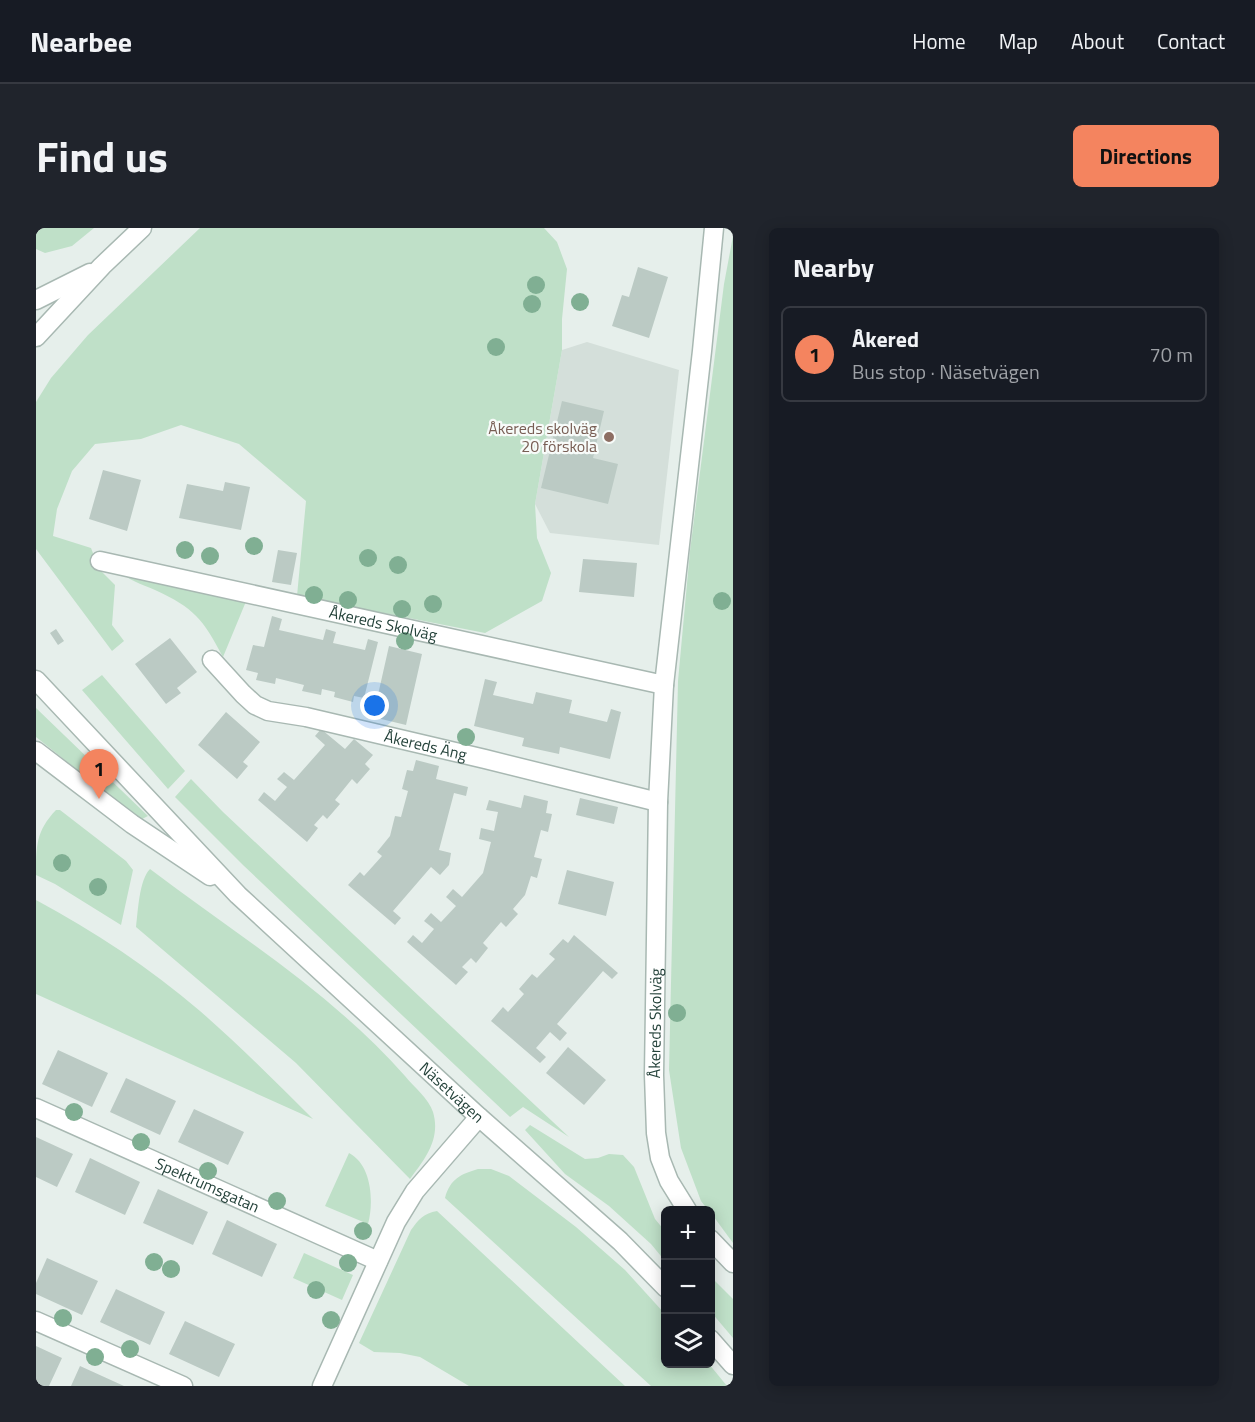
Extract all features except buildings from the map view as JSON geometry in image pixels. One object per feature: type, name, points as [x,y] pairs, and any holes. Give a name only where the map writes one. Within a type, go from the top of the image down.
[{"type":"street","points":[[36,337],[102,266],[142,228]]},
{"type":"street","name":"Åkereds Skolväg","points":[[685,1206],[669,1181],[660,1158],[656,1133],[654,1075],[658,802],[664,685],[714,228]]},
{"type":"street","points":[[36,300],[102,266]]},
{"type":"street","name":"Åkereds Skolväg","points":[[100,561],[664,685]]},
{"type":"street","name":"Åkereds Äng","points":[[212,660],[255,705],[268,711],[306,717],[474,756],[658,802]]},
{"type":"street","name":"Näsetvägen","points":[[36,680],[238,895],[479,1117],[620,1241],[661,1283]]},
{"type":"street","name":"Näsetvägen","points":[[36,751],[132,824],[238,895]]},
{"type":"street","name":"Spektrumsgatan","points":[[36,1108],[378,1261]]},
{"type":"street","points":[[322,1386],[396,1222],[415,1191],[479,1117]]},
{"type":"street","points":[[715,1243],[733,1263]]},
{"type":"street","points":[[36,1321],[183,1386]]},
{"type":"street","points":[[715,1344],[733,1365]]},
{"type":"shaded area","name":"Åkereds skolväg 20 förskola","points":[[587,342],[679,370],[659,545],[550,533],[535,504],[562,350]]},
{"type":"green space","points":[[36,228],[94,228],[72,246],[45,253],[36,249]]},
{"type":"green space","points":[[200,228],[544,228],[557,242],[567,269],[562,319],[562,350],[535,504],[537,538],[551,573],[542,601],[485,633],[297,596],[306,501],[239,444],[181,425],[141,439],[95,444],[72,471],[57,509],[53,536],[91,548],[99,569],[115,585],[112,625],[124,641],[112,651],[36,549],[36,402],[51,378],[88,335]]},
{"type":"green space","points":[[733,236],[733,1243],[715,1218],[715,1206],[705,1206],[701,1201],[681,1148],[669,1070],[678,681],[690,551],[724,284]]},
{"type":"green space","points":[[118,570],[247,599],[223,657],[203,624],[188,609],[168,596],[130,579]]},
{"type":"green space","points":[[102,675],[185,771],[168,789],[82,690]]},
{"type":"green space","points":[[36,708],[148,816],[140,820],[36,737]]},
{"type":"green space","points":[[191,779],[223,812],[569,1137],[523,1107],[510,1117],[243,865],[175,797]]},
{"type":"green space","points":[[56,810],[60,810],[126,861],[133,870],[121,925],[55,884],[36,875],[38,840],[44,825]]},
{"type":"green space","points":[[150,869],[316,992],[377,1046],[425,1098],[433,1112],[435,1131],[426,1156],[410,1179],[296,1063],[136,927],[141,888]]},
{"type":"green space","points":[[36,900],[121,951],[181,995],[243,1050],[313,1119],[36,994]]},
{"type":"green space","points":[[530,1125],[585,1159],[609,1154],[623,1155],[634,1167],[655,1219],[661,1226],[661,1256],[609,1206],[565,1174],[525,1130]]},
{"type":"green space","points":[[349,1153],[363,1166],[367,1175],[371,1195],[368,1224],[325,1206]]},
{"type":"green space","points":[[478,1169],[491,1169],[509,1176],[576,1227],[625,1270],[661,1310],[661,1368],[712,1368],[727,1386],[651,1386],[445,1198],[453,1182],[466,1173]]},
{"type":"green space","points":[[437,1211],[625,1386],[469,1386],[420,1357],[400,1353],[374,1352],[359,1343],[411,1230],[428,1213]]},
{"type":"green space","points":[[304,1253],[353,1275],[342,1300],[293,1278]]},
{"type":"green space","points":[[715,1281],[733,1299],[733,1338],[715,1317]]},
{"type":"place","name":"Åkereds skolväg 20 förskola","points":[[609,437]]},
{"type":"place","name":"Åkered","points":[[99,799]]}]
